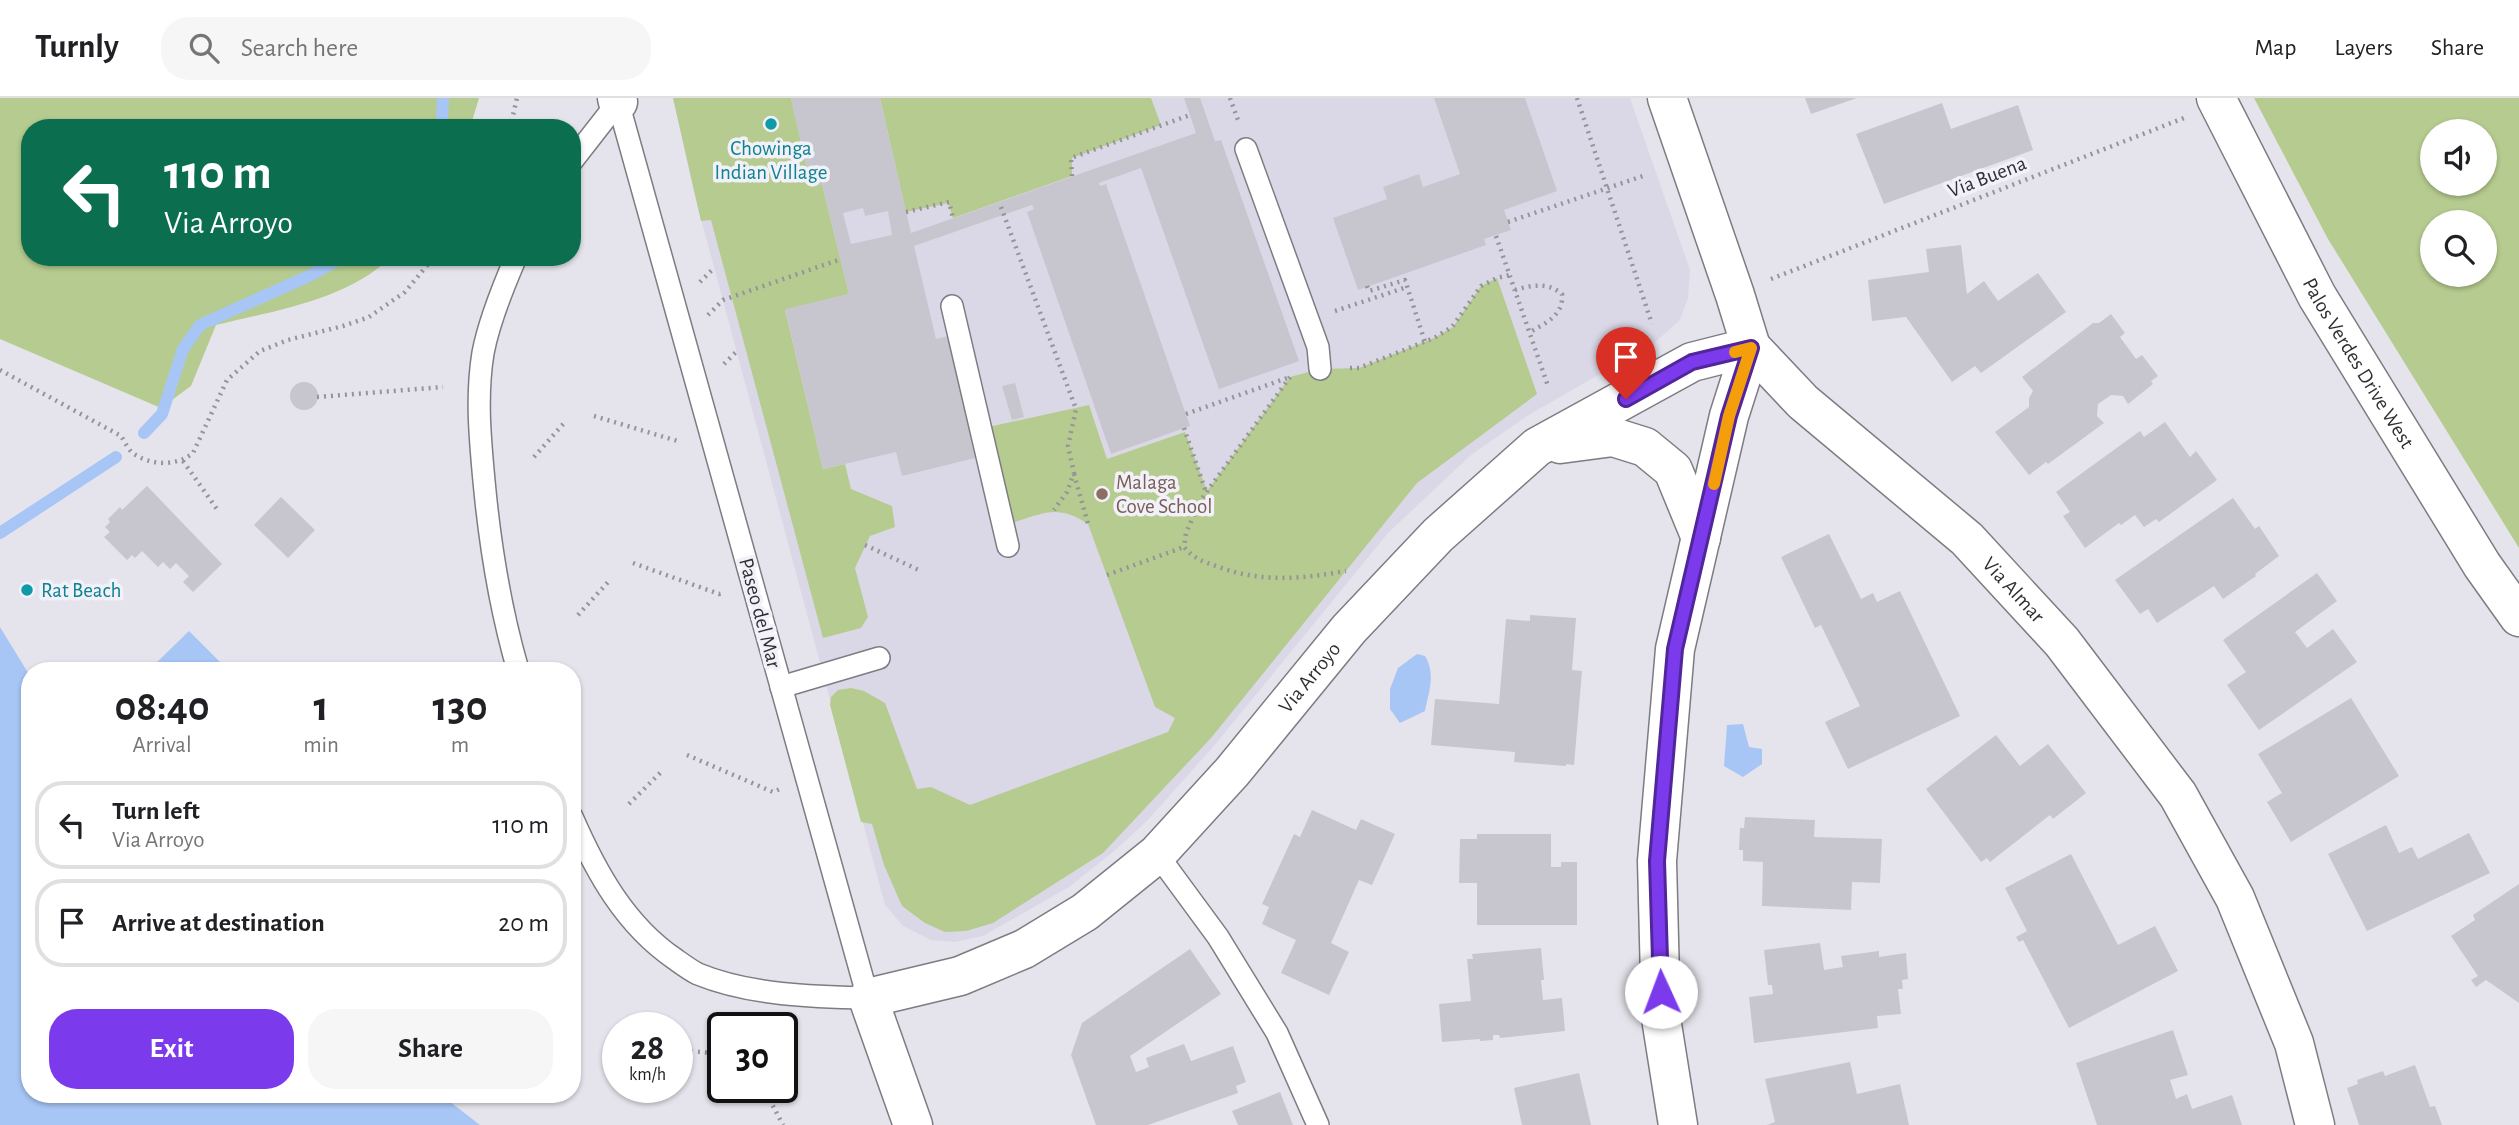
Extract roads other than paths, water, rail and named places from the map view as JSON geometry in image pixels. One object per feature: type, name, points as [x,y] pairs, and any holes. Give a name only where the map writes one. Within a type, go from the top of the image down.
[{"type":"street","name":"Via Almar","points":[[1667,98],[1751,348],[1803,402],[1967,539],[2062,642],[2178,795],[2235,898],[2294,1043],[2315,1125]]},
{"type":"street","name":"Palos Verdes Drive West","points":[[2218,101],[2317,296],[2483,565],[2519,617]]},
{"type":"street","name":"Via Arroyo","points":[[868,998],[960,976],[1024,949],[1085,912],[1157,854],[1232,772],[1349,629],[1438,535],[1537,447],[1692,362],[1751,348]]},
{"type":"street","points":[[1678,1125],[1661,1018],[1657,861],[1675,649],[1729,416],[1751,348]]},
{"type":"street","points":[[1537,447],[1613,437],[1645,447],[1673,470],[1701,538]]},
{"type":"street","name":"Paseo del Mar","points":[[868,998],[913,1125]]},
{"type":"lane","points":[[581,149],[617,100]]},
{"type":"lane","name":"Paseo del Mar","points":[[617,100],[868,998]]},
{"type":"lane","points":[[1247,149],[1318,347],[1320,369]]},
{"type":"lane","points":[[512,266],[483,352],[477,412],[491,546],[503,618],[516,662]]},
{"type":"lane","points":[[952,306],[1008,546]]},
{"type":"lane","points":[[781,687],[879,658]]},
{"type":"lane","points":[[581,836],[602,879],[637,928],[663,951],[696,973],[752,989],[807,997],[868,998]]},
{"type":"lane","points":[[1157,854],[1218,937],[1277,1033],[1318,1125]]},
{"type":"water","points":[[0,627],[21,662],[21,1103],[452,1103],[480,1125],[0,1125]]},
{"type":"water","points":[[189,631],[220,662],[157,662]]},
{"type":"water","points":[[1417,654],[1425,656],[1430,669],[1431,683],[1425,711],[1400,723],[1390,709],[1390,689],[1398,668]]},
{"type":"water","points":[[1743,724],[1749,747],[1762,749],[1762,764],[1743,777],[1724,766],[1727,725]]},
{"type":"waterway","points":[[442,119],[443,98]]},
{"type":"waterway","points":[[144,433],[162,414],[183,349],[200,325],[327,266]]},
{"type":"waterway","points":[[0,533],[116,457]]},
{"type":"place","name":"Chowinga Indian Village","points":[[771,124]]},
{"type":"place","name":"Malaga Cove School","points":[[1102,494]]},
{"type":"place","name":"Rat Beach","points":[[27,590]]}]
